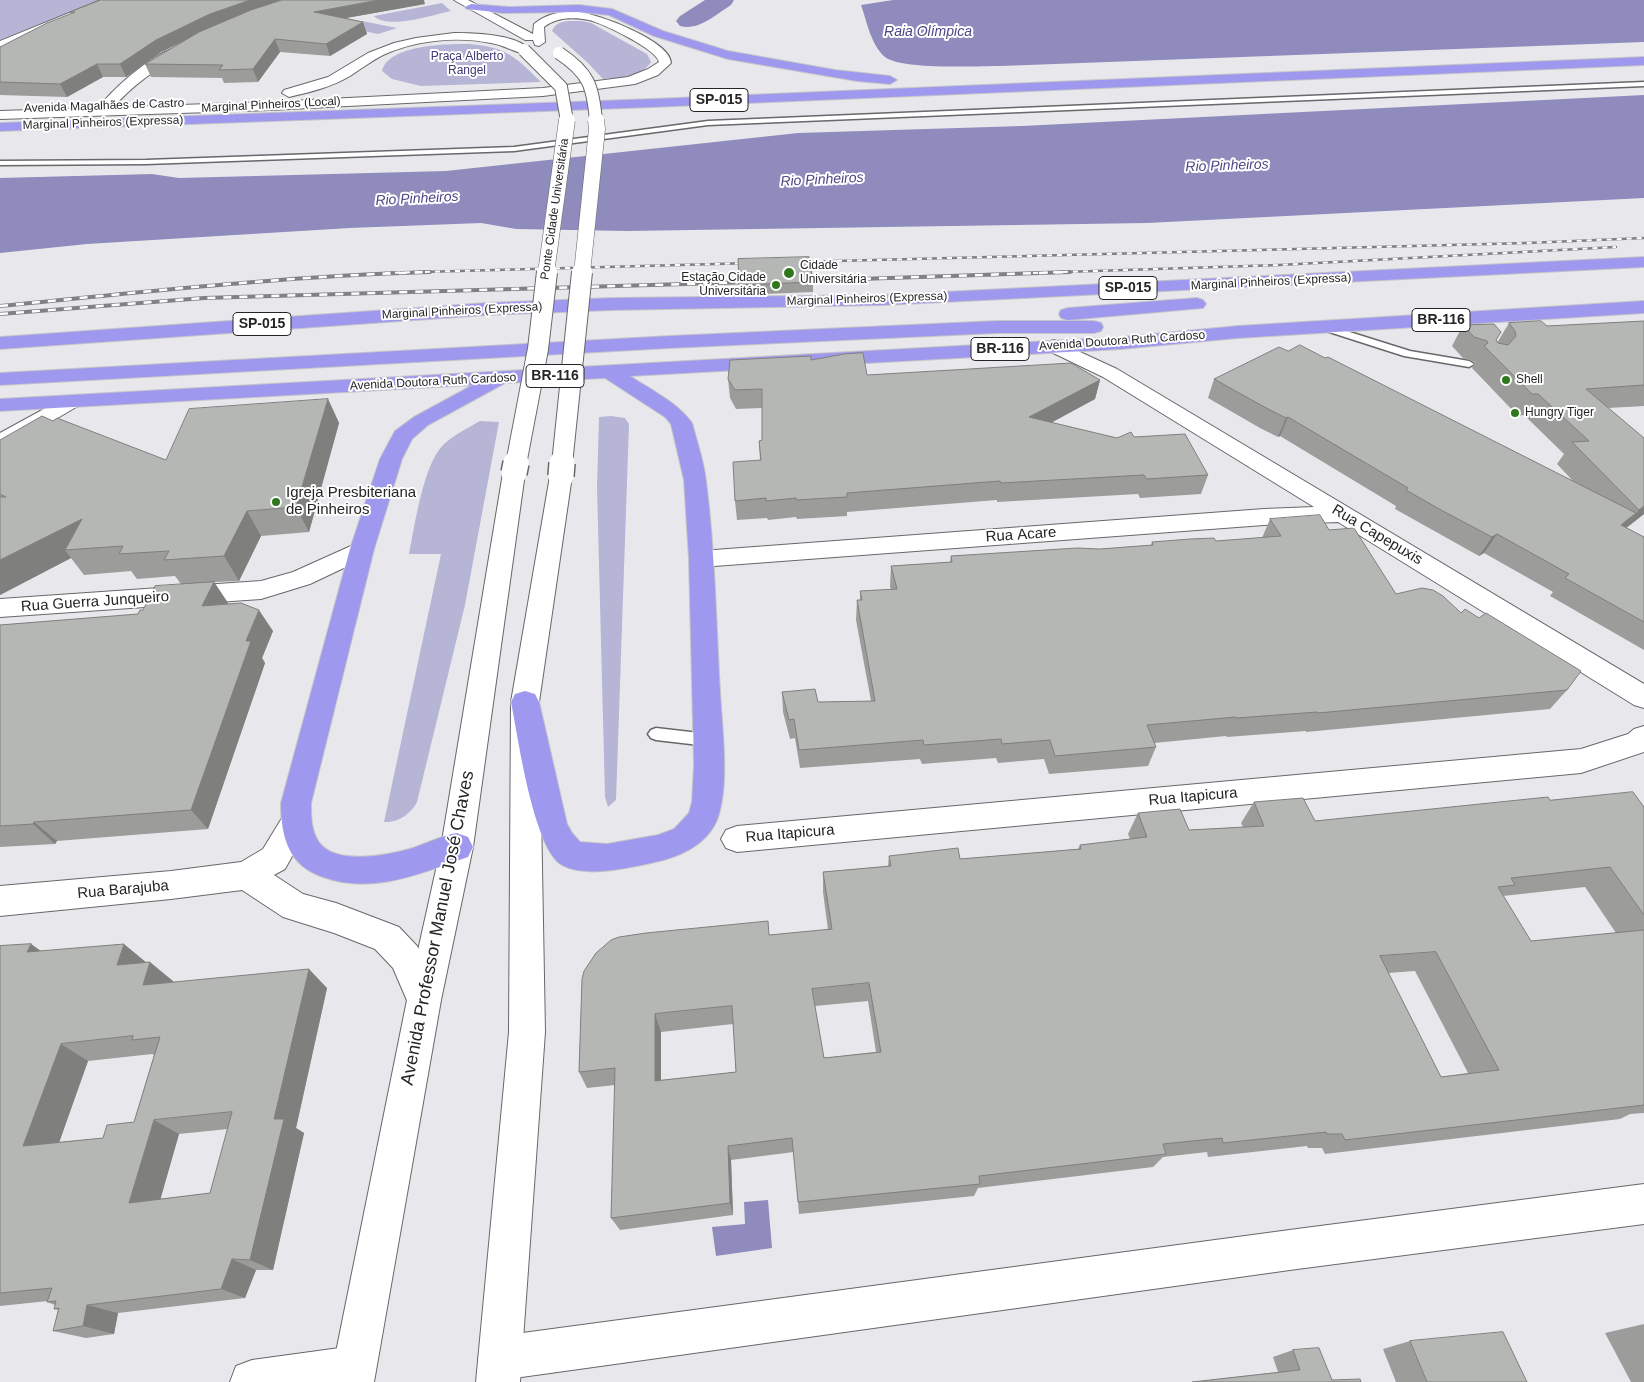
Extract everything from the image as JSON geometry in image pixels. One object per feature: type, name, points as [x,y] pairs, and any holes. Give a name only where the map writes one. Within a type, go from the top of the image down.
[{"type":"highway","points":[[466,4],[515,10],[594,9],[612,12],[675,41],[754,61],[875,78],[1014,87]]},
{"type":"highway","name":"Marginal Pinheiros (Expressa)","points":[[0,127],[925,92],[1644,61]]},
{"type":"highway","points":[[729,86],[868,84],[925,92]]},
{"type":"highway","points":[[543,92],[643,88]]},
{"type":"highway","points":[[0,127],[270,106]]},
{"type":"highway","name":"Marginal Pinheiros (Expressa)","points":[[0,343],[525,307],[884,300],[1644,262]]},
{"type":"highway","points":[[1242,300],[1281,294],[1324,279]]},
{"type":"highway","points":[[997,327],[1062,315],[1215,302]]},
{"type":"highway","name":"Avenida Doutora Ruth Cardoso","points":[[0,405],[499,379],[1121,343],[1238,332],[1324,327],[1474,325],[1644,307]]},
{"type":"highway","points":[[0,379],[476,352],[997,327],[1170,326],[1238,332]]},
{"type":"highway","points":[[525,702],[552,824],[561,843],[572,855],[607,858],[659,848],[685,838],[702,819],[707,802],[708,740],[695,480],[681,423],[661,405],[610,372]]},
{"type":"highway","points":[[457,847],[401,865],[365,872],[342,870],[318,862],[305,849],[296,822],[296,803],[306,758],[362,549],[391,459],[403,436],[421,421],[468,398],[499,379]]},
{"type":"main road","points":[[0,45],[60,18],[111,0]]},
{"type":"main road","name":"BR-116","points":[[466,4],[531,46],[559,53],[584,73],[593,87],[598,129],[561,476],[525,702]]},
{"type":"main road","name":"Marginal Pinheiros (Local)","points":[[0,115],[270,106],[543,92],[639,79],[661,67],[665,63],[666,58],[652,46],[600,19],[582,16],[557,17],[542,22],[538,26],[531,46]]},
{"type":"main road","name":"Avenida Magalhães de Castro","points":[[0,110],[239,100],[288,94],[330,81],[381,51],[397,46],[445,38],[485,38],[531,46]]},
{"type":"main road","points":[[107,106],[124,87],[139,75],[193,44]]},
{"type":"main road","name":"Ponte Cidade Universitária","points":[[514,472],[538,349],[555,197],[567,124],[561,87],[542,66],[531,46]]},
{"type":"main road","points":[[363,61],[369,77]]},
{"type":"main road","points":[[382,86],[402,92],[479,94]]},
{"type":"main road","points":[[1110,374],[1112,357],[1121,343]]},
{"type":"main road","name":"Rua Capepuxis","points":[[1054,346],[1110,374],[1644,697]]},
{"type":"main road","points":[[0,442],[71,402]]},
{"type":"main road","name":"Avenida Professor Manuel José Chaves","points":[[353,1375],[424,1000],[457,847],[514,472]]},
{"type":"main road","points":[[1264,517],[1281,477]]},
{"type":"main road","name":"Rua Acare","points":[[700,559],[1264,517],[1342,514]]},
{"type":"main road","name":"Rua Guerra Junqueiro","points":[[0,608],[261,590],[291,584],[362,549]]},
{"type":"main road","points":[[525,702],[527,1032],[499,1370],[1287,1250],[1644,1204]]},
{"type":"main road","name":"Rua Itapicura","points":[[737,839],[1581,761],[1638,742],[1644,736]]},
{"type":"main road","name":"Rua Barajuba","points":[[0,901],[171,885],[246,875],[274,859],[296,822]]},
{"type":"main road","points":[[246,875],[295,907],[336,918],[387,938],[405,957],[416,978],[424,1000]]},
{"type":"main road","points":[[252,1382],[353,1375]]},
{"type":"lane","points":[[0,163],[146,162],[514,149],[708,123],[1644,84]]},
{"type":"lane","points":[[1324,327],[1408,354],[1469,364]]},
{"type":"lane","points":[[656,734],[708,740]]},
{"type":"green space","points":[[0,0],[102,0],[0,40]]},
{"type":"green space","points":[[442,3],[451,11],[400,22],[389,22],[374,16]]},
{"type":"green space","points":[[362,21],[397,28],[378,34],[344,27]]},
{"type":"green space","points":[[582,21],[591,23],[647,54],[651,62],[636,74],[603,79],[552,31],[560,23]]},
{"type":"green space","name":"Praça Alberto Rangel","points":[[470,44],[493,48],[510,55],[541,82],[421,86],[392,79],[382,71],[387,62],[396,55],[420,47]]},
{"type":"green space","points":[[599,417],[625,418],[629,424],[616,800],[608,807],[605,797],[597,487]]},
{"type":"green space","points":[[480,421],[499,422],[465,605],[417,802],[403,817],[394,821],[384,822],[441,554],[409,554],[417,512],[425,480],[437,453],[444,444],[457,434]]},
{"type":"water","name":"Raia Olímpica","points":[[893,0],[1644,0],[1644,42],[1001,66],[923,66],[894,61],[885,57],[873,40],[861,5]]},
{"type":"water","name":"Rio Pinheiros","points":[[1644,95],[1644,198],[1147,223],[627,231],[516,229],[481,223],[350,228],[87,244],[0,253],[0,178],[152,174],[179,178],[446,171],[798,133],[1022,126]]},
{"type":"water","points":[[768,1200],[772,1248],[716,1256],[712,1227],[745,1224],[744,1202]]},
{"type":"building","points":[[101,0],[250,0],[210,14],[156,40],[120,64],[97,64],[60,84],[0,82],[0,47],[47,23],[75,12],[70,12]]},
{"type":"building","points":[[282,0],[379,0],[314,12],[363,22],[326,44],[275,39],[253,69],[219,70],[223,65],[145,64],[199,32],[251,10]]},
{"type":"building","name":"Estação Cidade Universitária","points":[[809,257],[813,282],[739,285],[738,259]]},
{"type":"building","points":[[1541,321],[1547,326],[1644,321],[1644,385],[1586,389],[1644,438],[1644,506],[1639,510],[1572,442],[1589,441],[1538,394],[1532,394],[1484,346],[1488,343],[1487,341],[1474,337],[1463,325],[1494,324],[1501,332],[1496,340],[1498,343],[1508,345],[1516,336],[1509,323]]},
{"type":"building","points":[[1300,345],[1325,358],[1328,357],[1636,513],[1621,525],[1644,537],[1644,622],[1565,578],[1569,574],[1497,534],[1492,537],[1441,510],[1406,490],[1408,488],[1288,417],[1286,418],[1268,409],[1214,379],[1279,347],[1288,351]]},
{"type":"building","points":[[863,353],[867,375],[1071,363],[1100,380],[1029,417],[1117,438],[1131,432],[1134,437],[1185,434],[1208,475],[1146,479],[1144,475],[1001,483],[1000,481],[847,493],[847,497],[796,500],[796,498],[766,501],[766,498],[735,501],[733,462],[761,460],[759,441],[762,440],[762,389],[735,390],[728,379],[730,360],[811,356],[811,360],[844,354]]},
{"type":"building","points":[[328,399],[296,507],[247,511],[224,556],[164,560],[169,551],[119,554],[123,546],[65,550],[82,519],[0,560],[0,497],[6,497],[0,494],[0,440],[42,416],[53,421],[57,418],[166,460],[189,409]]},
{"type":"building","points":[[1320,515],[1329,530],[1354,528],[1396,594],[1422,588],[1433,590],[1443,596],[1461,613],[1465,609],[1479,618],[1486,613],[1581,671],[1567,690],[1318,713],[1236,717],[1147,725],[1156,747],[1055,756],[1050,740],[1002,744],[1001,739],[924,745],[923,740],[799,750],[794,719],[789,720],[782,692],[815,689],[818,702],[875,701],[857,600],[862,600],[860,591],[897,589],[891,566],[952,562],[951,556],[1077,548],[1100,549],[1153,545],[1152,542],[1190,539],[1214,538],[1216,541],[1281,536],[1270,519]]},
{"type":"building","points":[[214,582],[202,606],[241,603],[259,610],[246,641],[251,641],[191,810],[0,826],[0,625],[138,614],[140,610],[143,610],[155,586]]},
{"type":"building","points":[[1633,792],[1644,807],[1644,915],[1610,867],[1511,878],[1515,885],[1498,887],[1531,941],[1644,930],[1644,1105],[1345,1140],[1342,1134],[1327,1134],[1326,1132],[1223,1143],[1222,1138],[1163,1144],[1166,1154],[979,1176],[980,1184],[798,1202],[792,1138],[728,1146],[730,1203],[611,1218],[615,1068],[579,1072],[582,979],[584,971],[596,953],[611,940],[646,933],[768,921],[769,935],[832,929],[823,872],[891,866],[889,856],[958,848],[960,859],[1081,849],[1080,845],[1147,837],[1138,813],[1180,809],[1189,830],[1264,826],[1254,802],[1303,798],[1315,821],[1548,797],[1550,800]],"holes":[[[1436,952],[1499,1070],[1441,1077],[1380,956]],[[869,983],[881,1052],[824,1058],[812,989]],[[732,1006],[736,1072],[655,1081],[655,1014]]]},
{"type":"building","points":[[31,944],[27,952],[124,944],[117,965],[150,962],[143,985],[309,969],[274,1119],[284,1119],[250,1260],[232,1259],[221,1289],[87,1305],[83,1326],[53,1331],[59,1308],[54,1309],[56,1301],[47,1302],[52,1288],[0,1293],[0,946]],"holes":[[[133,1036],[132,1040],[160,1037],[134,1122],[107,1125],[103,1138],[23,1146],[61,1044]],[[232,1112],[210,1193],[129,1203],[154,1120]]]},
{"type":"building","points":[[1503,1332],[1527,1382],[1427,1382],[1410,1341]]},
{"type":"building","points":[[1319,1348],[1332,1380],[1360,1379],[1361,1382],[1192,1382],[1300,1370],[1293,1350]]},
{"type":"waterway","points":[[689,21],[722,0]]},
{"type":"railway","points":[[797,262],[1527,243],[1644,238]]},
{"type":"railway","points":[[1033,273],[1279,265],[1616,247]]},
{"type":"railway","points":[[385,273],[752,263]]},
{"type":"railway","points":[[0,306],[268,281],[430,272]]},
{"type":"railway","points":[[799,281],[1070,272]]},
{"type":"railway","points":[[0,314],[204,298],[754,282]]},
{"type":"place","name":"Cidade Universitária","points":[[789,273]]},
{"type":"place","name":"Estação Cidade Universitária","points":[[776,285]]},
{"type":"place","name":"Shell","points":[[1506,380]]},
{"type":"place","name":"Hungry Tiger","points":[[1515,413]]},
{"type":"place","name":"Igreja Presbiteriana de Pinheiros","points":[[276,502]]}]
